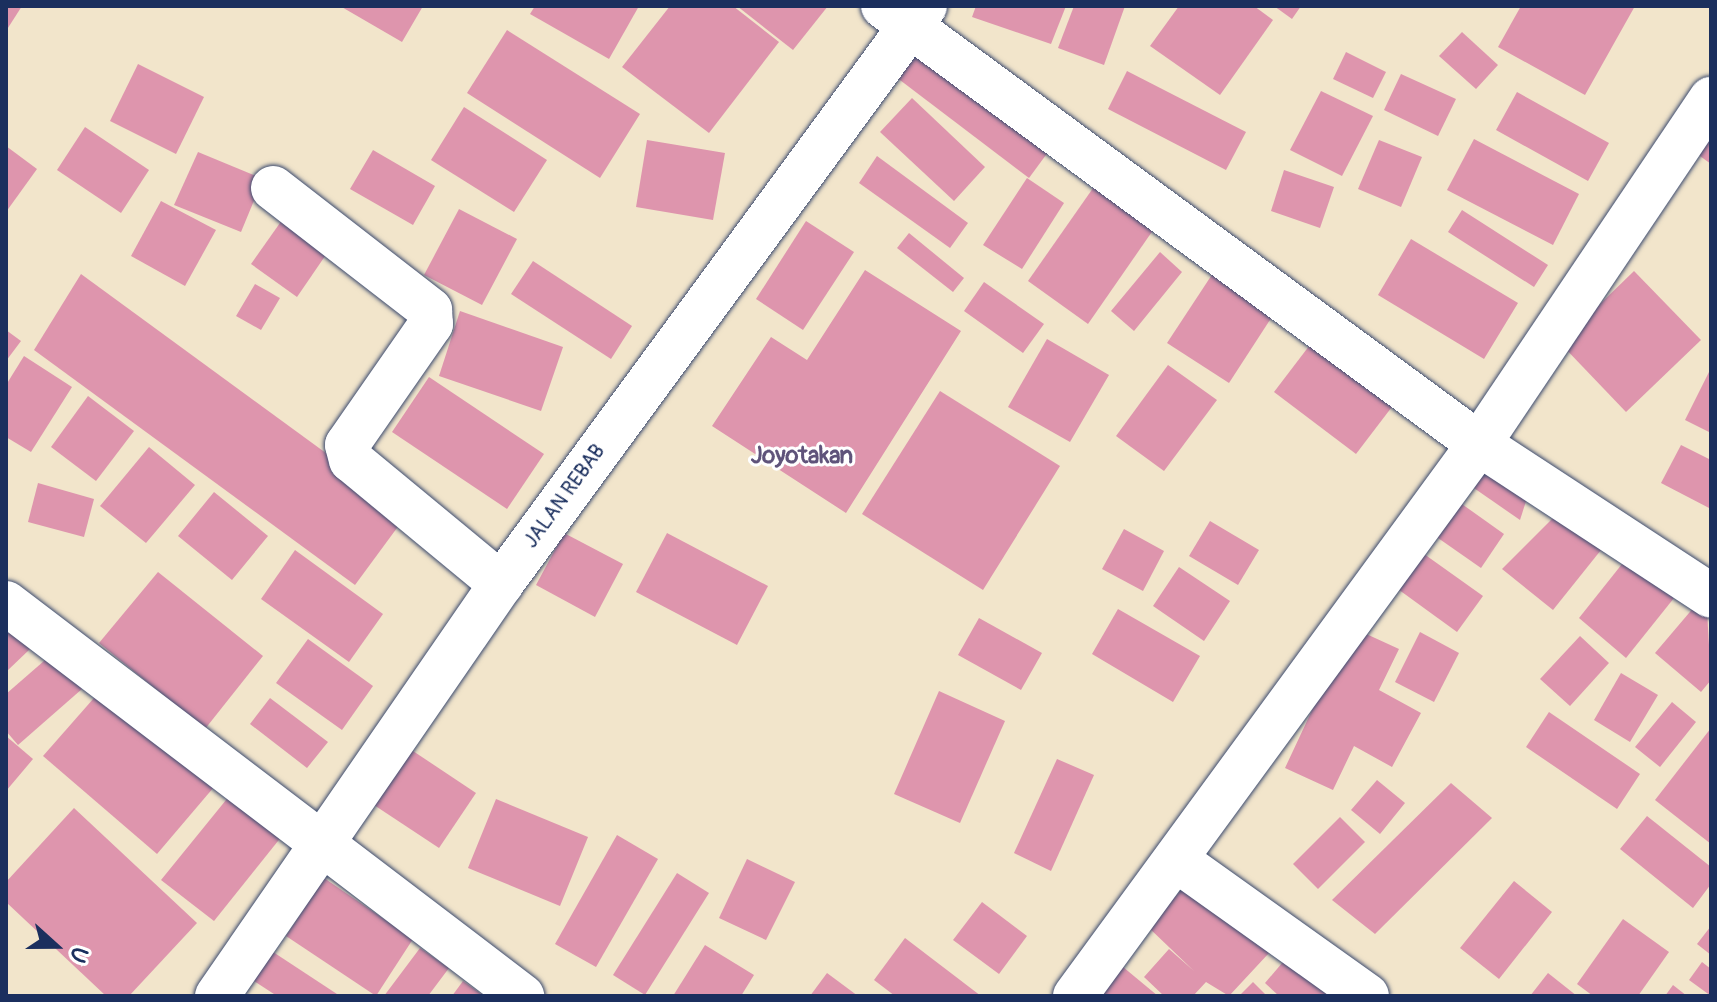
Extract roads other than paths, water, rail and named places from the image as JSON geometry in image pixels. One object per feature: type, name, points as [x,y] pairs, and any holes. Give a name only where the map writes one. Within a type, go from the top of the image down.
[{"type":"street","points":[[906,13],[1479,444],[1711,596]]},
{"type":"street","name":"JALAN REBAB","points":[[217,996],[327,844],[501,584],[906,13]]},
{"type":"street","points":[[1075,996],[1178,861],[1479,444],[1711,99]]},
{"type":"street","points":[[273,188],[430,310],[431,324],[347,445],[351,460],[501,584]]},
{"type":"street","points":[[6,603],[327,844],[522,996]]},
{"type":"street","points":[[1178,861],[1367,996]]},
{"type":"district","name":"Joyotakan","points":[[802,456]]}]
